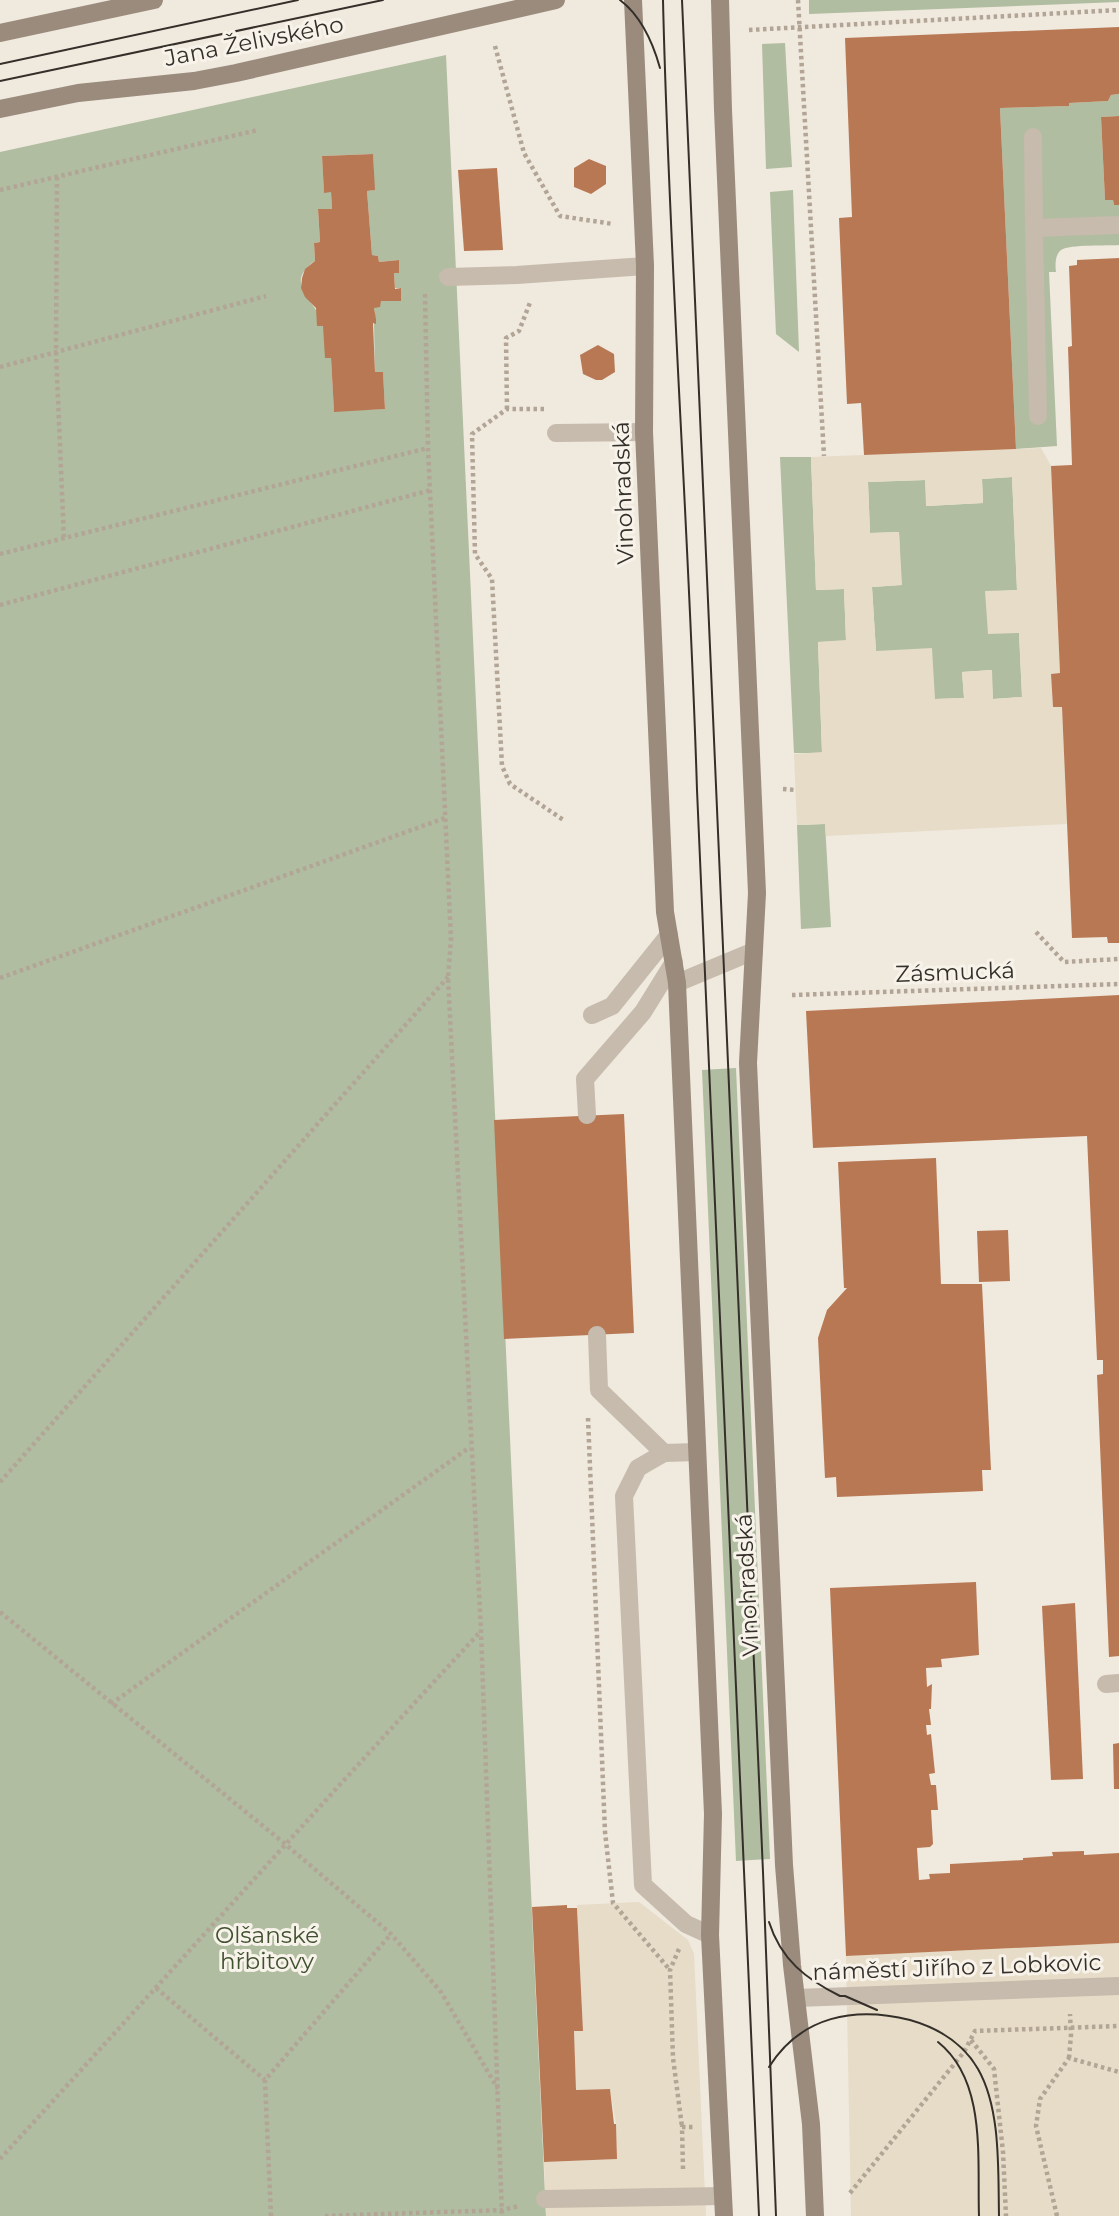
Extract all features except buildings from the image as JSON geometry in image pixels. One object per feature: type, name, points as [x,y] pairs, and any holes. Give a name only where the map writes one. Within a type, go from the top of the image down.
[{"type":"main road","points":[[0,33],[154,0]]},
{"type":"main road","name":"Jana Želivského","points":[[0,109],[78,93],[194,81],[236,73],[556,0]]},
{"type":"main road","name":"Vinohradská","points":[[633,0],[645,266],[644,432],[664,883],[668,935],[677,983],[713,1814],[710,1935],[724,2216]]},
{"type":"main road","name":"Vinohradská","points":[[720,0],[757,893],[749,1077],[784,1865],[811,2123],[815,2216]]},
{"type":"street","points":[[1033,137],[1038,416]]},
{"type":"street","points":[[1034,228],[1119,225]]},
{"type":"street","points":[[448,277],[541,274],[645,266]]},
{"type":"street","points":[[556,433],[644,432]]},
{"type":"street","points":[[592,1015],[612,1006],[668,935]]},
{"type":"street","points":[[677,983],[754,951]]},
{"type":"street","points":[[587,1115],[585,1079],[643,1012],[674,962]]},
{"type":"street","points":[[597,1335],[599,1390],[664,1453]]},
{"type":"street","points":[[697,1452],[664,1453],[638,1468],[624,1496],[643,1885],[686,1924],[710,1935]]},
{"type":"street","name":"náměstí Jiřího z Lobkovic","points":[[797,1998],[1119,1986]]},
{"type":"street","points":[[545,2199],[723,2196]]},
{"type":"path","points":[[798,0],[824,456]]},
{"type":"path","points":[[749,30],[1119,10]]},
{"type":"path","points":[[495,46],[524,153],[560,216],[613,224]]},
{"type":"path","points":[[0,190],[258,130]]},
{"type":"path","points":[[57,177],[56,352],[64,540]]},
{"type":"path","points":[[507,409],[506,338],[519,331],[541,274]]},
{"type":"path","points":[[448,277],[425,278],[428,448],[452,939],[448,977],[481,1631],[502,2213]]},
{"type":"path","points":[[0,367],[266,296]]},
{"type":"path","points":[[556,433],[551,408],[507,409],[471,433],[475,554],[492,579],[502,766],[510,784],[565,821]]},
{"type":"path","points":[[0,554],[428,448]]},
{"type":"path","points":[[0,605],[431,489]]},
{"type":"path","points":[[783,789],[795,790]]},
{"type":"path","points":[[0,978],[445,818]]},
{"type":"path","points":[[1036,932],[1064,961],[1119,959]]},
{"type":"path","points":[[0,1482],[448,977]]},
{"type":"path","name":"Zásmucká","points":[[792,995],[1119,984]]},
{"type":"path","points":[[111,1704],[470,1447]]},
{"type":"path","points":[[0,1612],[284,1843],[391,1934],[441,1992],[498,2090]]},
{"type":"path","points":[[0,2159],[284,1843],[481,1631]]},
{"type":"path","points":[[271,2216],[265,2080],[391,1934]]},
{"type":"path","points":[[683,2170],[682,2127],[673,2058],[670,1970],[684,1938]]},
{"type":"path","points":[[156,1988],[265,2080]]},
{"type":"path","points":[[1057,2216],[1036,2126],[1040,2099],[1069,2059],[1069,1988]]},
{"type":"path","points":[[850,2193],[964,2052],[975,2031],[1119,2026]]},
{"type":"path","points":[[971,2040],[994,2069],[1003,2152],[1006,2216]]},
{"type":"path","points":[[1069,2059],[1119,2072]]},
{"type":"path","points":[[682,2127],[702,2126]]},
{"type":"path","points":[[325,2216],[502,2213],[545,2199]]},
{"type":"green space","points":[[809,0],[1119,0],[1119,2],[809,14]]},
{"type":"green space","points":[[785,43],[792,167],[766,169],[762,44]]},
{"type":"green space","name":"Olšanské hřbitovy","points":[[446,55],[546,2216],[0,2216],[0,152]],"holes":[[[373,154],[374,190],[367,191],[372,255],[378,256],[379,262],[399,260],[399,272],[394,273],[395,288],[401,288],[401,301],[381,301],[374,308],[375,372],[383,373],[385,409],[334,411],[331,358],[325,358],[323,323],[301,284],[301,277],[315,261],[314,243],[320,242],[318,210],[332,209],[331,192],[324,192],[322,156]]]},
{"type":"green space","points":[[1119,94],[1119,116],[1101,117],[1105,200],[1113,200],[1114,205],[1119,205],[1119,245],[1066,248],[1058,255],[1056,272],[1049,272],[1057,446],[1016,449],[1000,108],[1069,106],[1069,103],[1108,101],[1111,95]]},
{"type":"green space","points":[[793,190],[799,352],[776,334],[770,192]]},
{"type":"green space","points":[[780,457],[811,457],[816,590],[844,589],[846,641],[818,642],[822,753],[794,753]]},
{"type":"green space","points":[[1012,477],[1017,590],[986,592],[1019,633],[1022,697],[993,699],[991,670],[962,672],[964,698],[935,699],[876,651],[872,587],[901,585],[899,532],[870,533],[868,482],[925,480],[927,506],[983,503],[982,479]]},
{"type":"green space","points":[[825,824],[831,927],[801,929],[797,825]]},
{"type":"green space","points":[[736,1068],[770,1859],[736,1861],[702,1070]]},
{"type":"shaded area","points":[[1041,448],[1051,466],[1060,673],[1051,674],[1053,707],[1062,707],[1067,824],[826,836],[825,824],[797,825],[794,754],[822,752],[818,642],[846,640],[844,589],[816,590],[811,457]],"holes":[[[1012,477],[1017,590],[985,591],[988,634],[1019,633],[1022,697],[993,699],[992,670],[962,672],[964,698],[935,699],[932,648],[876,651],[872,587],[902,585],[899,532],[870,533],[868,482],[925,480],[926,506],[983,503],[982,479]]]},
{"type":"shaded area","points":[[639,1902],[688,1940],[694,1954],[706,2216],[546,2216],[544,2162],[617,2159],[616,2124],[610,2089],[576,2090],[574,2031],[583,2031],[577,1905]]},
{"type":"shaded area","points":[[1119,1943],[1119,2216],[851,2216],[846,1956]]},
{"type":"tram line","points":[[0,64],[298,0]]},
{"type":"tram line","points":[[0,81],[383,0]]},
{"type":"tram line","points":[[620,0],[634,14],[645,31],[660,68]]},
{"type":"tram line","points":[[663,0],[759,2216]]},
{"type":"tram line","points":[[682,0],[776,2216]]},
{"type":"tram line","points":[[769,1922],[780,1947],[796,1967],[816,1983],[840,1996],[877,2010]]},
{"type":"tram line","points":[[769,2067],[797,2036],[813,2026],[850,2015],[869,2014],[910,2020],[949,2038],[965,2052],[978,2069],[991,2102],[997,2140],[999,2216]]},
{"type":"tram line","points":[[938,2042],[954,2058],[972,2099],[978,2146],[979,2216]]}]
